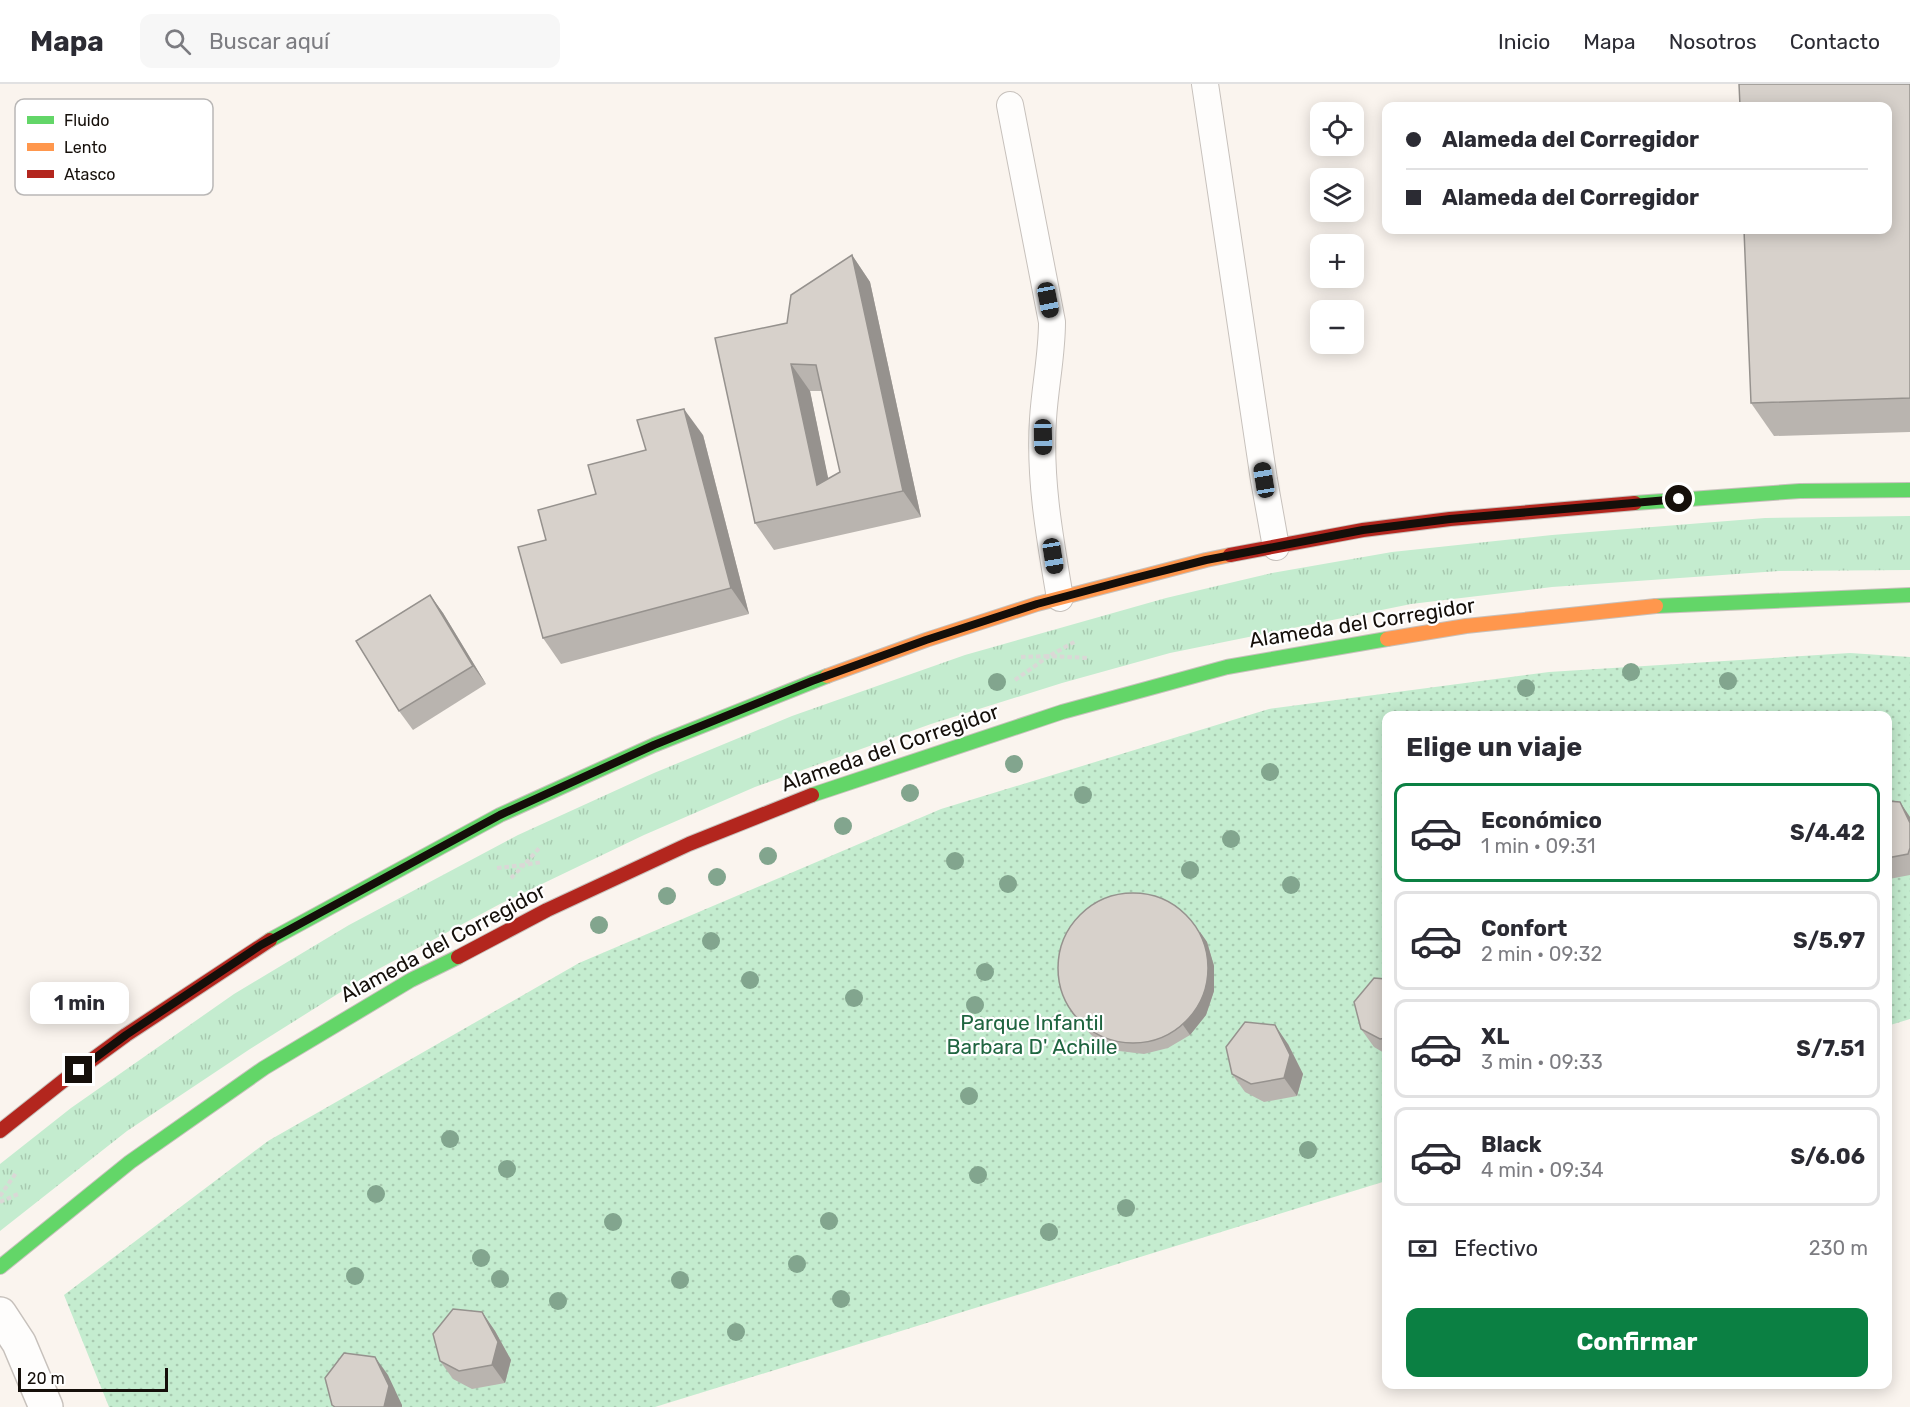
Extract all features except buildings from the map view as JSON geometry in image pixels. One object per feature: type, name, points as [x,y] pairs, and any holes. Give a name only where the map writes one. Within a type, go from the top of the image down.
[{"type":"main road","points":[[0,1131],[126,1035],[261,945],[500,815],[654,745],[812,681],[926,640],[1060,598],[1206,560],[1363,530],[1575,507],[1800,491],[1910,490]]},
{"type":"main road","name":"Alameda del Corregidor","points":[[0,1267],[130,1162],[264,1068],[411,980],[547,910],[679,849],[832,787],[1062,712],[1227,667],[1466,626],[1653,606],[1910,595]]},
{"type":"street","points":[[0,1314],[19,1343],[46,1407]]},
{"type":"lane","points":[[1204,84],[1276,547]]},
{"type":"lane","points":[[1010,105],[1052,322],[1052,346],[1043,419],[1044,492],[1060,598]]},
{"type":"green space","points":[[1910,516],[1910,570],[1779,571],[1552,587],[1411,604],[1170,653],[1062,683],[931,724],[755,787],[644,835],[500,904],[371,973],[250,1049],[127,1131],[0,1231],[0,1164],[71,1108],[234,994],[349,925],[518,835],[654,773],[792,716],[965,655],[1166,598],[1272,573],[1392,552],[1552,535],[1765,518]]},
{"type":"green space","name":"Parque Infantil Barbara D' Achille","points":[[1850,653],[1910,657],[1910,1019],[1892,1024],[1892,711],[1382,711],[1382,1182],[655,1407],[109,1407],[64,1295],[268,1141],[579,963],[941,809],[1269,709],[1549,672]]},
{"type":"traffic: fast","points":[[1635,503],[1800,491],[1910,490]]},
{"type":"traffic: fast","points":[[1656,606],[1910,595]]},
{"type":"traffic: fast","points":[[812,795],[1062,712],[1227,667],[1387,639]]},
{"type":"traffic: fast","points":[[270,940],[500,815],[654,745],[827,676]]},
{"type":"traffic: fast","points":[[0,1267],[130,1162],[264,1068],[411,980],[458,957]]},
{"type":"traffic: slow","points":[[827,676],[926,640],[1037,604],[1230,555]]},
{"type":"traffic: slow","points":[[1387,639],[1466,626],[1656,606]]},
{"type":"traffic: jam","points":[[1230,555],[1363,530],[1450,519],[1635,503]]},
{"type":"traffic: jam","points":[[458,957],[547,910],[689,844],[812,795]]},
{"type":"traffic: jam","points":[[0,1131],[126,1035],[270,940]]},
{"type":"route","points":[[79,1070],[126,1035],[261,945],[500,815],[654,745],[812,681],[926,640],[1037,604],[1206,560],[1363,530],[1450,519],[1679,499]]}]
